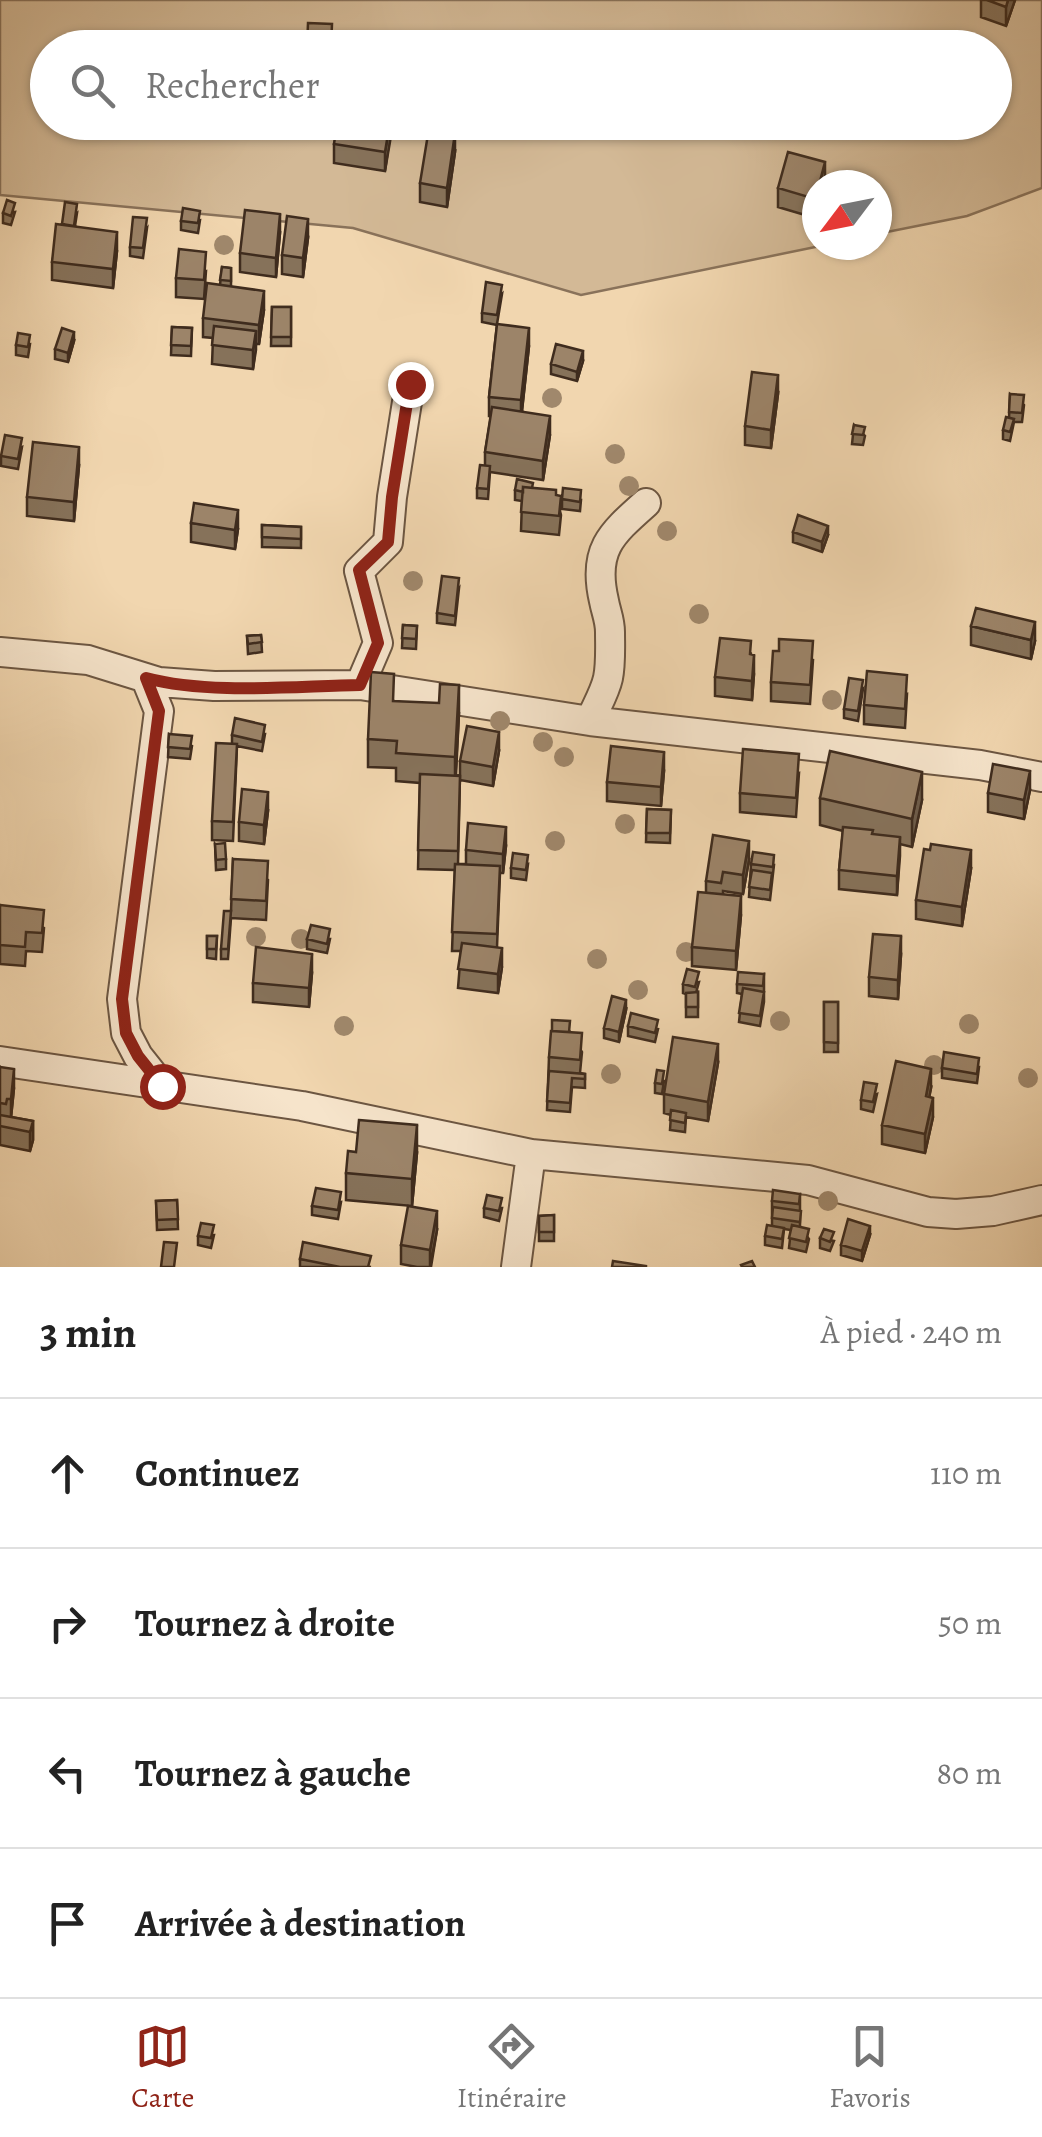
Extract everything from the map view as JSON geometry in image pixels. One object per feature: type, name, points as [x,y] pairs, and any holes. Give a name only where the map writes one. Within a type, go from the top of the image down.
[{"type":"street","points":[[360,685],[378,643],[359,570],[388,542],[410,384]]},
{"type":"street","points":[[590,721],[608,678],[610,634],[600,579],[601,559],[617,528],[646,502]]},
{"type":"street","points":[[0,652],[88,660],[180,684],[360,685],[590,721],[960,762],[1042,777]]},
{"type":"street","points":[[146,678],[159,711],[122,999],[126,1033],[162,1086]]},
{"type":"street","points":[[0,1061],[302,1106],[531,1154],[808,1180],[928,1212],[993,1211],[1042,1200]]},
{"type":"street","points":[[516,1267],[531,1154]]},
{"type":"shaded area","points":[[0,0],[1042,0],[1042,188],[967,216],[892,231],[892,170],[802,170],[802,250],[581,295],[353,228],[0,195]]},
{"type":"building","points":[[987,0],[1008,0],[1006,7]]},
{"type":"building","points":[[308,23],[332,24],[332,30],[308,30]]},
{"type":"building","points":[[335,140],[387,140],[385,152],[334,144]]},
{"type":"building","points":[[427,140],[454,140],[447,188],[420,183]]},
{"type":"building","points":[[788,152],[825,162],[823,170],[802,170],[802,195],[778,188]]},
{"type":"building","points":[[7,200],[15,203],[11,216],[3,213]]},
{"type":"building","points":[[65,202],[77,204],[74,226],[62,224]]},
{"type":"building","points":[[183,208],[200,211],[198,223],[181,221]]},
{"type":"building","points":[[245,210],[280,214],[276,258],[240,253]]},
{"type":"building","points":[[287,216],[308,219],[303,258],[282,255]]},
{"type":"building","points":[[133,217],[147,218],[143,248],[130,247]]},
{"type":"building","points":[[56,224],[117,232],[113,269],[52,262]]},
{"type":"building","points":[[179,249],[206,252],[204,280],[176,278]]},
{"type":"building","points":[[222,267],[231,268],[231,281],[220,280]]},
{"type":"building","points":[[486,282],[502,285],[497,315],[482,313]]},
{"type":"building","points":[[207,283],[264,291],[259,325],[203,318]]},
{"type":"building","points":[[272,307],[291,307],[291,337],[271,337]]},
{"type":"building","points":[[497,324],[529,328],[521,400],[489,397]]},
{"type":"building","points":[[214,326],[256,331],[253,350],[212,345]]},
{"type":"building","points":[[172,327],[192,328],[191,346],[171,345]]},
{"type":"building","points":[[62,328],[74,332],[68,353],[55,349]]},
{"type":"building","points":[[18,333],[30,335],[28,347],[16,345]]},
{"type":"building","points":[[556,344],[583,351],[577,372],[551,364]]},
{"type":"building","points":[[752,372],[778,375],[771,430],[745,426]]},
{"type":"building","points":[[1010,394],[1024,395],[1022,413],[1009,412]]},
{"type":"building","points":[[492,407],[550,416],[543,461],[485,452]]},
{"type":"building","points":[[1006,417],[1014,419],[1010,432],[1003,430]]},
{"type":"building","points":[[854,425],[865,427],[863,435],[852,434]]},
{"type":"building","points":[[5,435],[22,438],[18,459],[1,456]]},
{"type":"building","points":[[33,442],[79,447],[74,502],[27,497]]},
{"type":"building","points":[[480,465],[490,466],[488,489],[477,488]]},
{"type":"building","points":[[517,479],[533,483],[532,488],[515,490]]},
{"type":"building","points":[[523,487],[556,490],[556,495],[561,496],[559,516],[521,512]]},
{"type":"building","points":[[563,488],[581,490],[580,502],[562,499]]},
{"type":"building","points":[[194,503],[238,510],[235,530],[191,523]]},
{"type":"building","points":[[798,515],[828,526],[822,542],[793,532]]},
{"type":"building","points":[[262,525],[301,527],[301,539],[262,537]]},
{"type":"building","points":[[442,576],[459,578],[455,616],[437,613]]},
{"type":"building","points":[[976,608],[1035,622],[1031,640],[971,626]]},
{"type":"building","points":[[403,625],[417,626],[416,639],[402,638]]},
{"type":"building","points":[[261,635],[262,642],[248,644],[247,636]]},
{"type":"building","points":[[720,638],[751,641],[752,681],[715,677]]},
{"type":"building","points":[[779,639],[813,641],[810,685],[771,682],[773,651],[779,651]]},
{"type":"building","points":[[867,671],[907,675],[905,709],[864,705]]},
{"type":"building","points":[[371,672],[394,674],[393,701],[439,703],[440,684],[459,685],[455,757],[396,753],[397,741],[368,739]]},
{"type":"building","points":[[849,678],[863,680],[858,711],[844,709]]},
{"type":"building","points":[[235,718],[265,725],[262,742],[232,735]]},
{"type":"building","points":[[467,726],[499,732],[493,767],[460,761]]},
{"type":"building","points":[[169,734],[192,736],[190,749],[168,747]]},
{"type":"building","points":[[216,743],[237,744],[233,822],[212,821]]},
{"type":"building","points":[[611,746],[664,752],[661,787],[607,782]]},
{"type":"building","points":[[743,749],[799,754],[796,798],[740,793]]},
{"type":"building","points":[[830,751],[922,772],[912,819],[820,798]]},
{"type":"building","points":[[993,764],[1030,771],[1024,800],[988,793]]},
{"type":"building","points":[[420,774],[460,776],[458,851],[418,850]]},
{"type":"building","points":[[242,789],[268,792],[264,825],[239,822]]},
{"type":"building","points":[[647,809],[671,810],[670,833],[646,833]]},
{"type":"building","points":[[468,823],[506,827],[503,854],[466,850]]},
{"type":"building","points":[[843,827],[900,837],[897,876],[839,870]]},
{"type":"building","points":[[713,835],[749,841],[743,875],[723,872],[721,883],[706,881]]},
{"type":"building","points":[[225,843],[226,859],[216,860],[215,844]]},
{"type":"building","points":[[931,844],[971,850],[962,907],[916,900],[924,849],[930,850]]},
{"type":"building","points":[[753,852],[774,855],[773,867],[751,864]]},
{"type":"building","points":[[513,853],[528,855],[526,870],[511,868]]},
{"type":"building","points":[[233,859],[268,861],[266,901],[231,899]]},
{"type":"building","points":[[455,864],[500,866],[497,934],[452,932]]},
{"type":"building","points":[[752,870],[772,873],[770,890],[749,887]]},
{"type":"building","points":[[698,892],[741,896],[736,951],[692,947]]},
{"type":"building","points":[[0,905],[44,910],[42,933],[26,932],[25,947],[0,945]]},
{"type":"building","points":[[224,911],[231,911],[228,949],[221,949]]},
{"type":"building","points":[[311,925],[330,929],[327,944],[307,939]]},
{"type":"building","points":[[873,934],[901,936],[898,980],[869,977]]},
{"type":"building","points":[[207,936],[217,936],[216,949],[207,949]]},
{"type":"building","points":[[462,943],[502,948],[498,974],[458,969]]},
{"type":"building","points":[[256,947],[312,954],[309,988],[253,983]]},
{"type":"building","points":[[687,969],[699,972],[695,987],[683,984]]},
{"type":"building","points":[[738,972],[764,974],[763,986],[737,984]]},
{"type":"building","points":[[743,988],[764,992],[760,1016],[739,1013]]},
{"type":"building","points":[[698,992],[698,1007],[686,1007],[686,993]]},
{"type":"building","points":[[612,996],[626,1000],[619,1032],[604,1028]]},
{"type":"building","points":[[824,1002],[838,1002],[838,1043],[824,1042]]},
{"type":"building","points":[[631,1013],[658,1020],[655,1033],[628,1026]]},
{"type":"building","points":[[552,1020],[570,1021],[569,1032],[552,1031]]},
{"type":"building","points":[[551,1031],[582,1033],[580,1060],[549,1057]]},
{"type":"building","points":[[673,1037],[718,1044],[708,1102],[664,1094]]},
{"type":"building","points":[[944,1052],[979,1058],[977,1074],[942,1068]]},
{"type":"building","points":[[896,1061],[931,1069],[926,1096],[933,1098],[925,1134],[882,1125]]},
{"type":"building","points":[[0,1067],[14,1069],[11,1099],[6,1104],[0,1103]]},
{"type":"building","points":[[657,1070],[664,1071],[662,1084],[655,1083]]},
{"type":"building","points":[[549,1071],[585,1074],[585,1079],[572,1078],[570,1103],[547,1101]]},
{"type":"building","points":[[864,1082],[877,1084],[873,1102],[861,1100]]},
{"type":"building","points":[[671,1110],[686,1113],[685,1123],[670,1120]]},
{"type":"building","points":[[0,1115],[33,1121],[30,1132],[0,1126]]},
{"type":"building","points":[[359,1120],[417,1125],[412,1179],[346,1173],[348,1151],[356,1152]]},
{"type":"building","points":[[316,1188],[341,1192],[338,1210],[312,1206]]},
{"type":"building","points":[[773,1190],[800,1194],[799,1204],[772,1201]]},
{"type":"building","points":[[487,1195],[502,1198],[499,1211],[484,1208]]},
{"type":"building","points":[[177,1200],[178,1219],[157,1220],[156,1201]]},
{"type":"building","points":[[408,1206],[437,1211],[430,1250],[401,1245]]},
{"type":"building","points":[[773,1207],[801,1211],[800,1222],[772,1218]]},
{"type":"building","points":[[554,1215],[554,1232],[539,1232],[539,1216]]},
{"type":"building","points":[[848,1219],[870,1226],[862,1251],[841,1245]]},
{"type":"building","points":[[201,1223],[214,1225],[211,1238],[198,1236]]},
{"type":"building","points":[[767,1225],[784,1228],[782,1239],[765,1236]]},
{"type":"building","points":[[792,1225],[809,1229],[806,1242],[789,1238]]},
{"type":"building","points":[[824,1229],[834,1232],[830,1242],[820,1238]]},
{"type":"building","points":[[164,1242],[177,1243],[174,1267],[161,1267]]},
{"type":"building","points":[[303,1242],[371,1256],[368,1267],[340,1267],[300,1259]]},
{"type":"building","points":[[613,1261],[646,1266],[646,1267],[612,1267]]},
{"type":"route","points":[[162,1086],[126,1033],[122,999],[159,711],[146,678],[214,686],[360,685],[378,643],[359,570],[388,542],[410,384]]}]
